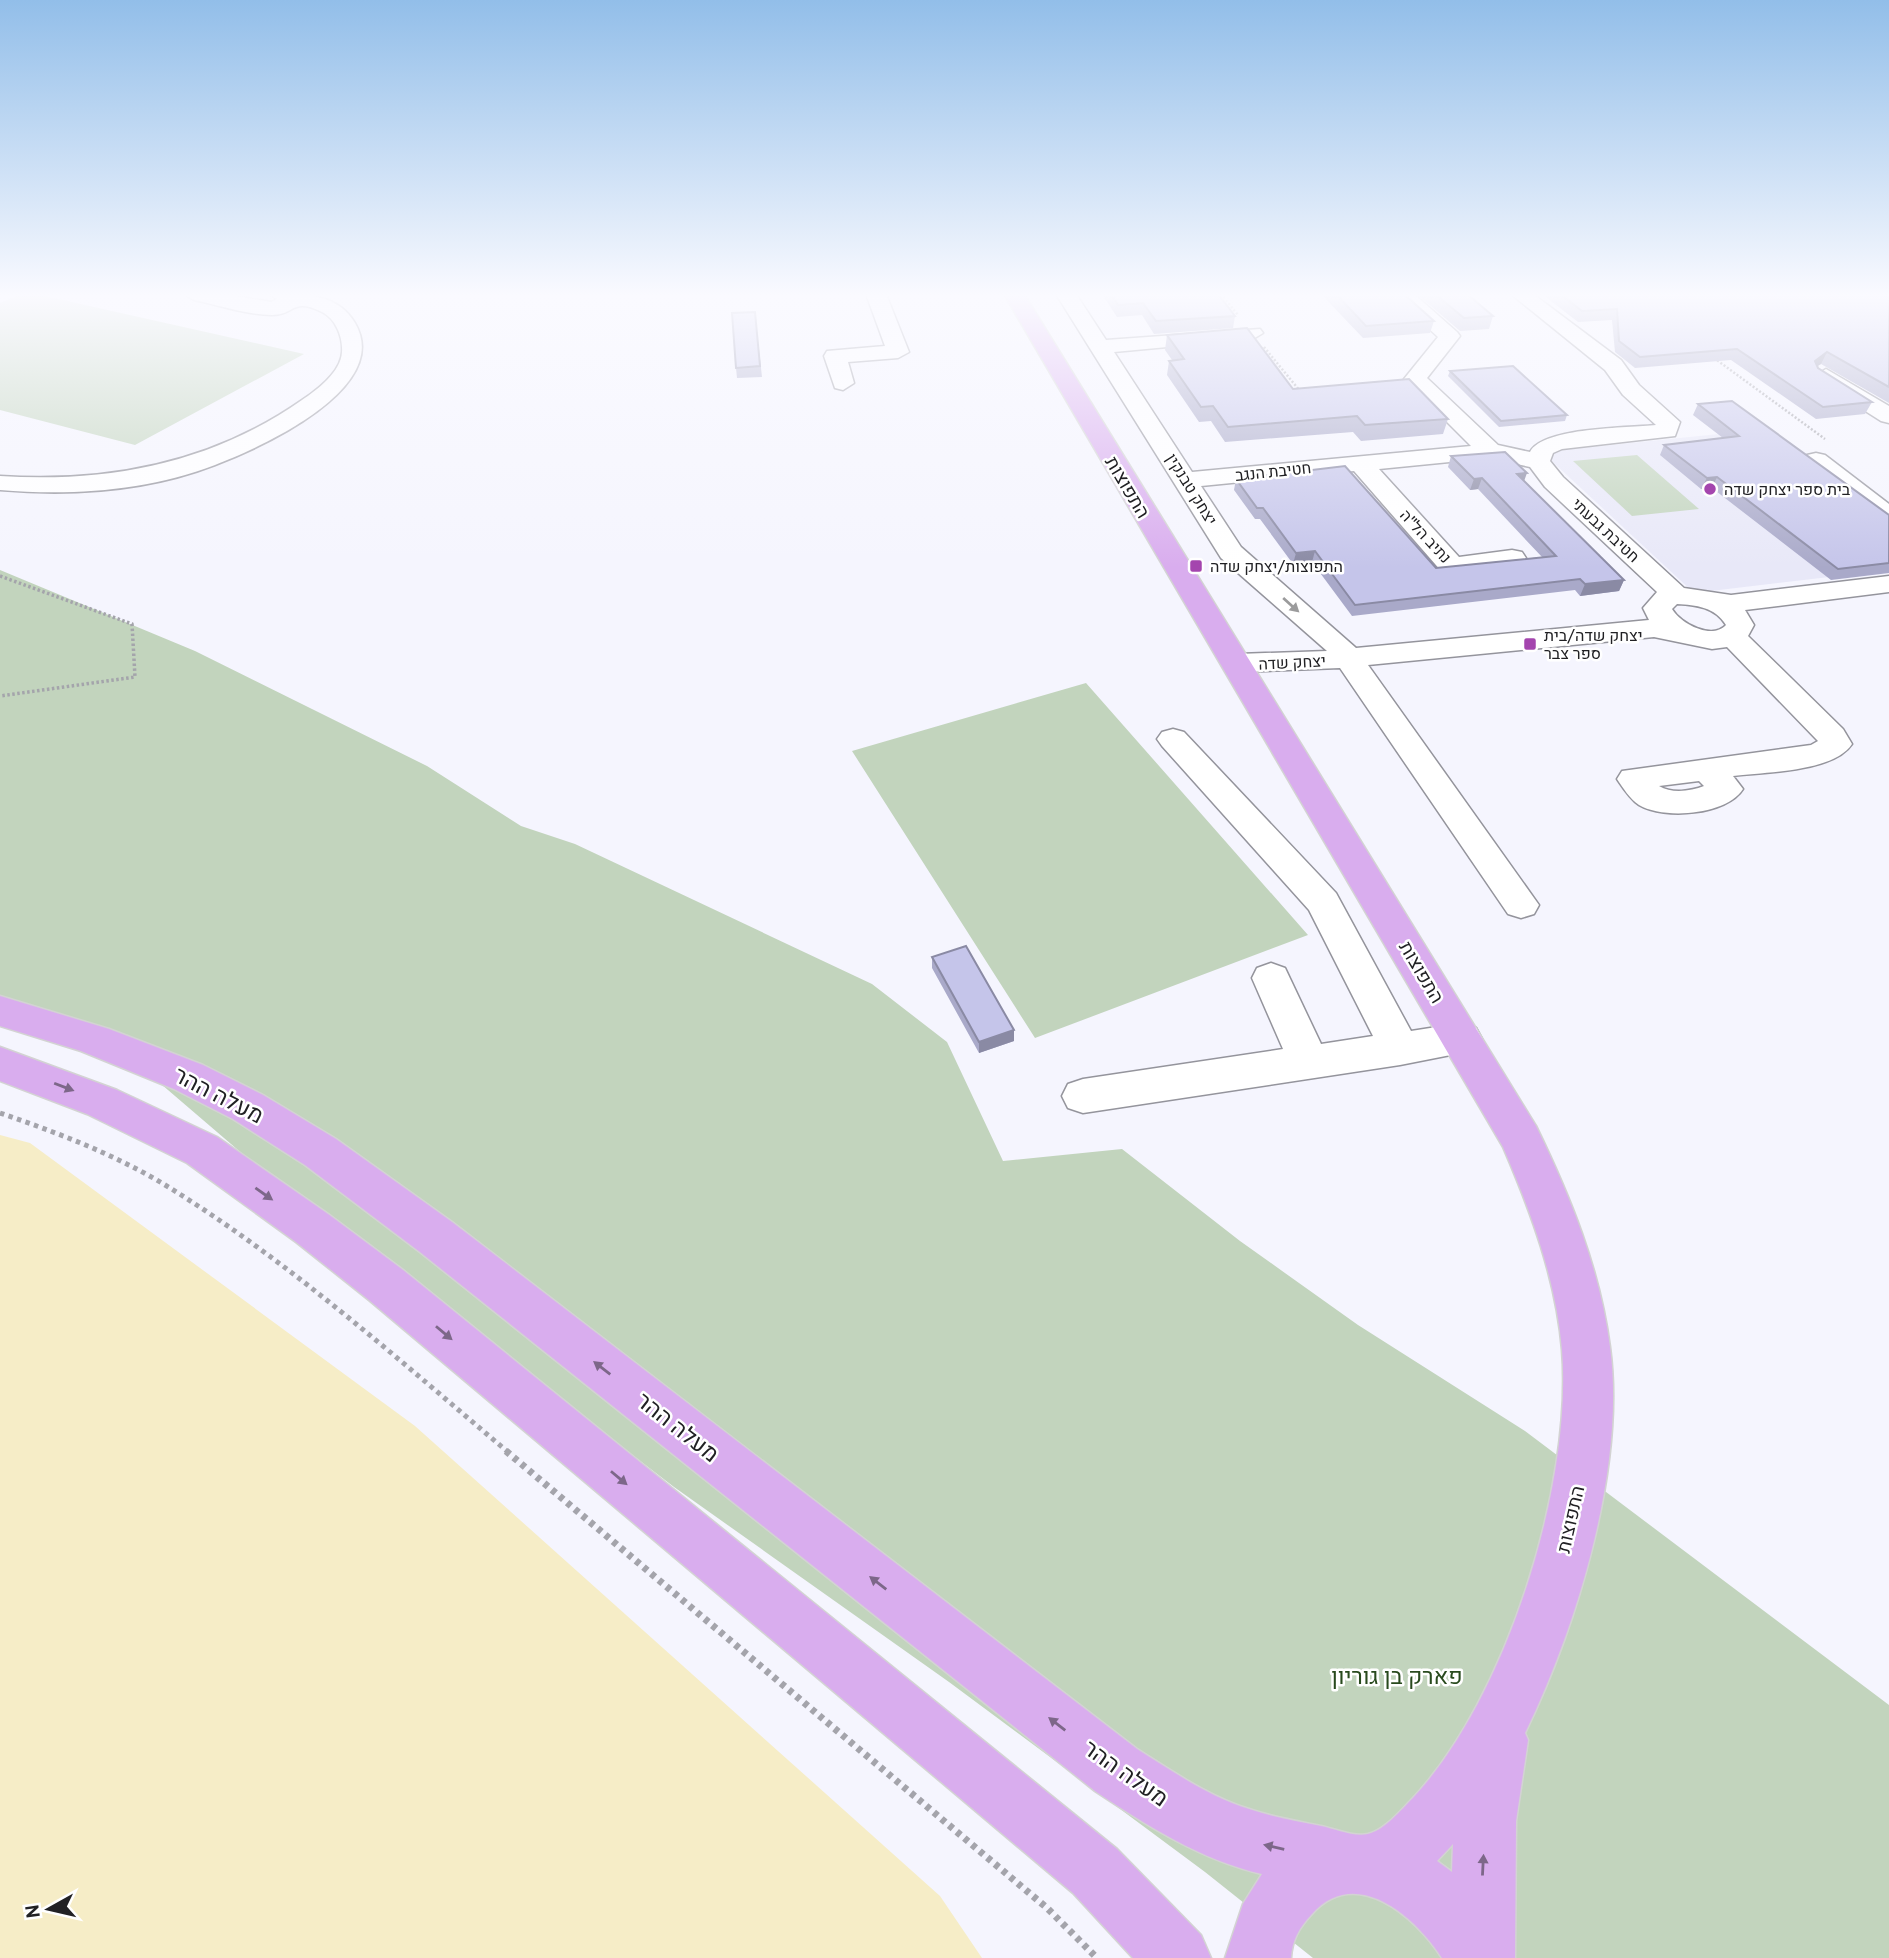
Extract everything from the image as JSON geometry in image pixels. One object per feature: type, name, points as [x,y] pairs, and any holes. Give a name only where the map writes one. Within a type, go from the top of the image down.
[{"type":"main road","name":"התפוצות","points":[[1068,385],[1145,516],[1238,663],[1521,1139],[1553,1209],[1572,1268],[1588,1380],[1586,1445],[1574,1511],[1551,1596],[1505,1711],[1475,1765],[1449,1802],[1419,1837],[1396,1853],[1312,1871],[1288,1890],[1270,1917],[1258,1958]]},
{"type":"main road","name":"מעלה ההר","points":[[0,1011],[61,1027],[147,1060],[248,1107],[362,1182],[436,1237],[1116,1770],[1174,1807],[1243,1839],[1403,1876],[1433,1897],[1461,1928],[1480,1958]]},
{"type":"main road","points":[[0,1064],[103,1102],[202,1150],[312,1228],[407,1303],[1094,1871],[1178,1958]]},
{"type":"main road","name":"התפוצות","points":[[1480,1958],[1485,1821],[1505,1711]]},
{"type":"street","points":[[0,483],[66,484],[145,475],[184,467],[226,454],[267,432],[324,395],[333,385]]},
{"type":"street","name":"יצחק טבנקין","points":[[1126,385],[1231,552],[1344,653],[1521,905]]},
{"type":"street","points":[[1422,385],[1490,451]]},
{"type":"street","points":[[1538,461],[1543,449],[1557,442],[1667,431],[1670,428],[1668,422],[1628,385]]},
{"type":"street","points":[[1841,385],[1889,416]]},
{"type":"street","name":"חטיבת הנגב","points":[[1187,480],[1490,451],[1538,461]]},
{"type":"street","points":[[1816,460],[1889,516]]},
{"type":"street","name":"חטיבת גבעתי","points":[[1538,461],[1554,482],[1667,602],[1664,621],[1684,634]]},
{"type":"street","name":"נתיב הל\"ה","points":[[1359,462],[1452,566],[1512,558]]},
{"type":"street","points":[[1667,602],[1731,603],[1889,584]]},
{"type":"street","points":[[1735,629],[1780,607],[1889,594]]},
{"type":"street","name":"יצחק שדה","points":[[1238,663],[1283,664],[1344,653],[1642,614],[1667,602]]},
{"type":"street","points":[[1634,779],[1648,796],[1668,802],[1715,797],[1726,789],[1708,770],[1819,754],[1836,744],[1832,736],[1735,629],[1729,610],[1715,602]]},
{"type":"street","name":"יצחק שדה","points":[[1344,653],[1654,628],[1711,639],[1735,629]]},
{"type":"street","points":[[1173,739],[1323,902],[1400,1049]]},
{"type":"street","points":[[1271,978],[1308,1062]]},
{"type":"street","points":[[1083,1096],[1462,1039]]},
{"type":"path","points":[[1296,385],[1306,398]]},
{"type":"path","points":[[1751,385],[1835,446],[1816,460]]},
{"type":"path","points":[[0,576],[132,624],[135,677],[0,696]]},
{"type":"path","points":[[0,1113],[70,1138],[169,1187],[353,1321],[1047,1908],[1097,1958]]},
{"type":"shaded area","name":"בית ספר יצחק שדה","points":[[1758,430],[1889,570],[1694,593],[1542,452]]},
{"type":"green space","points":[[0,385],[246,385],[135,445],[0,410]]},
{"type":"green space","points":[[1637,455],[1699,509],[1632,516],[1573,461]]},
{"type":"green space","name":"פארק בן גוריון","points":[[0,570],[195,651],[427,766],[521,826],[575,844],[872,984],[947,1042],[1003,1161],[1122,1149],[1240,1241],[1358,1325],[1525,1431],[1889,1705],[1889,1958],[1313,1958],[1205,1872],[949,1682],[674,1487],[245,1156],[98,1030],[0,1010]]},
{"type":"green space","points":[[1086,683],[1308,935],[1035,1038],[852,751]]},
{"type":"sand","points":[[0,1135],[30,1143],[415,1426],[940,1896],[982,1958],[0,1958]]},
{"type":"building","points":[[1186,385],[1290,385],[1293,389],[1335,385],[1415,385],[1448,419],[1365,425],[1357,416],[1228,427],[1213,406],[1201,407]]},
{"type":"building","points":[[1465,385],[1534,385],[1567,415],[1501,421]]},
{"type":"building","points":[[1791,385],[1846,385],[1872,402],[1823,407]]},
{"type":"building","name":"בית ספר יצחק שדה","points":[[1732,401],[1889,515],[1889,563],[1838,569],[1717,477],[1707,478],[1664,445],[1739,436],[1698,404]]},
{"type":"building","points":[[1505,452],[1527,473],[1517,474],[1624,580],[1585,584],[1580,579],[1355,605],[1315,551],[1296,553],[1263,508],[1257,508],[1236,479],[1345,466],[1436,568],[1556,556],[1482,478],[1474,479],[1451,456]]},
{"type":"building","points":[[966,946],[1014,1030],[979,1042],[932,957]]},
{"type":"place","name":"בית ספר יצחק שדה","points":[[1710,489]]},
{"type":"place","name":"התפוצות/יצחק שדה","points":[[1196,566]]},
{"type":"place","name":"יצחק שדה/בית ספר צבר","points":[[1530,644]]}]
